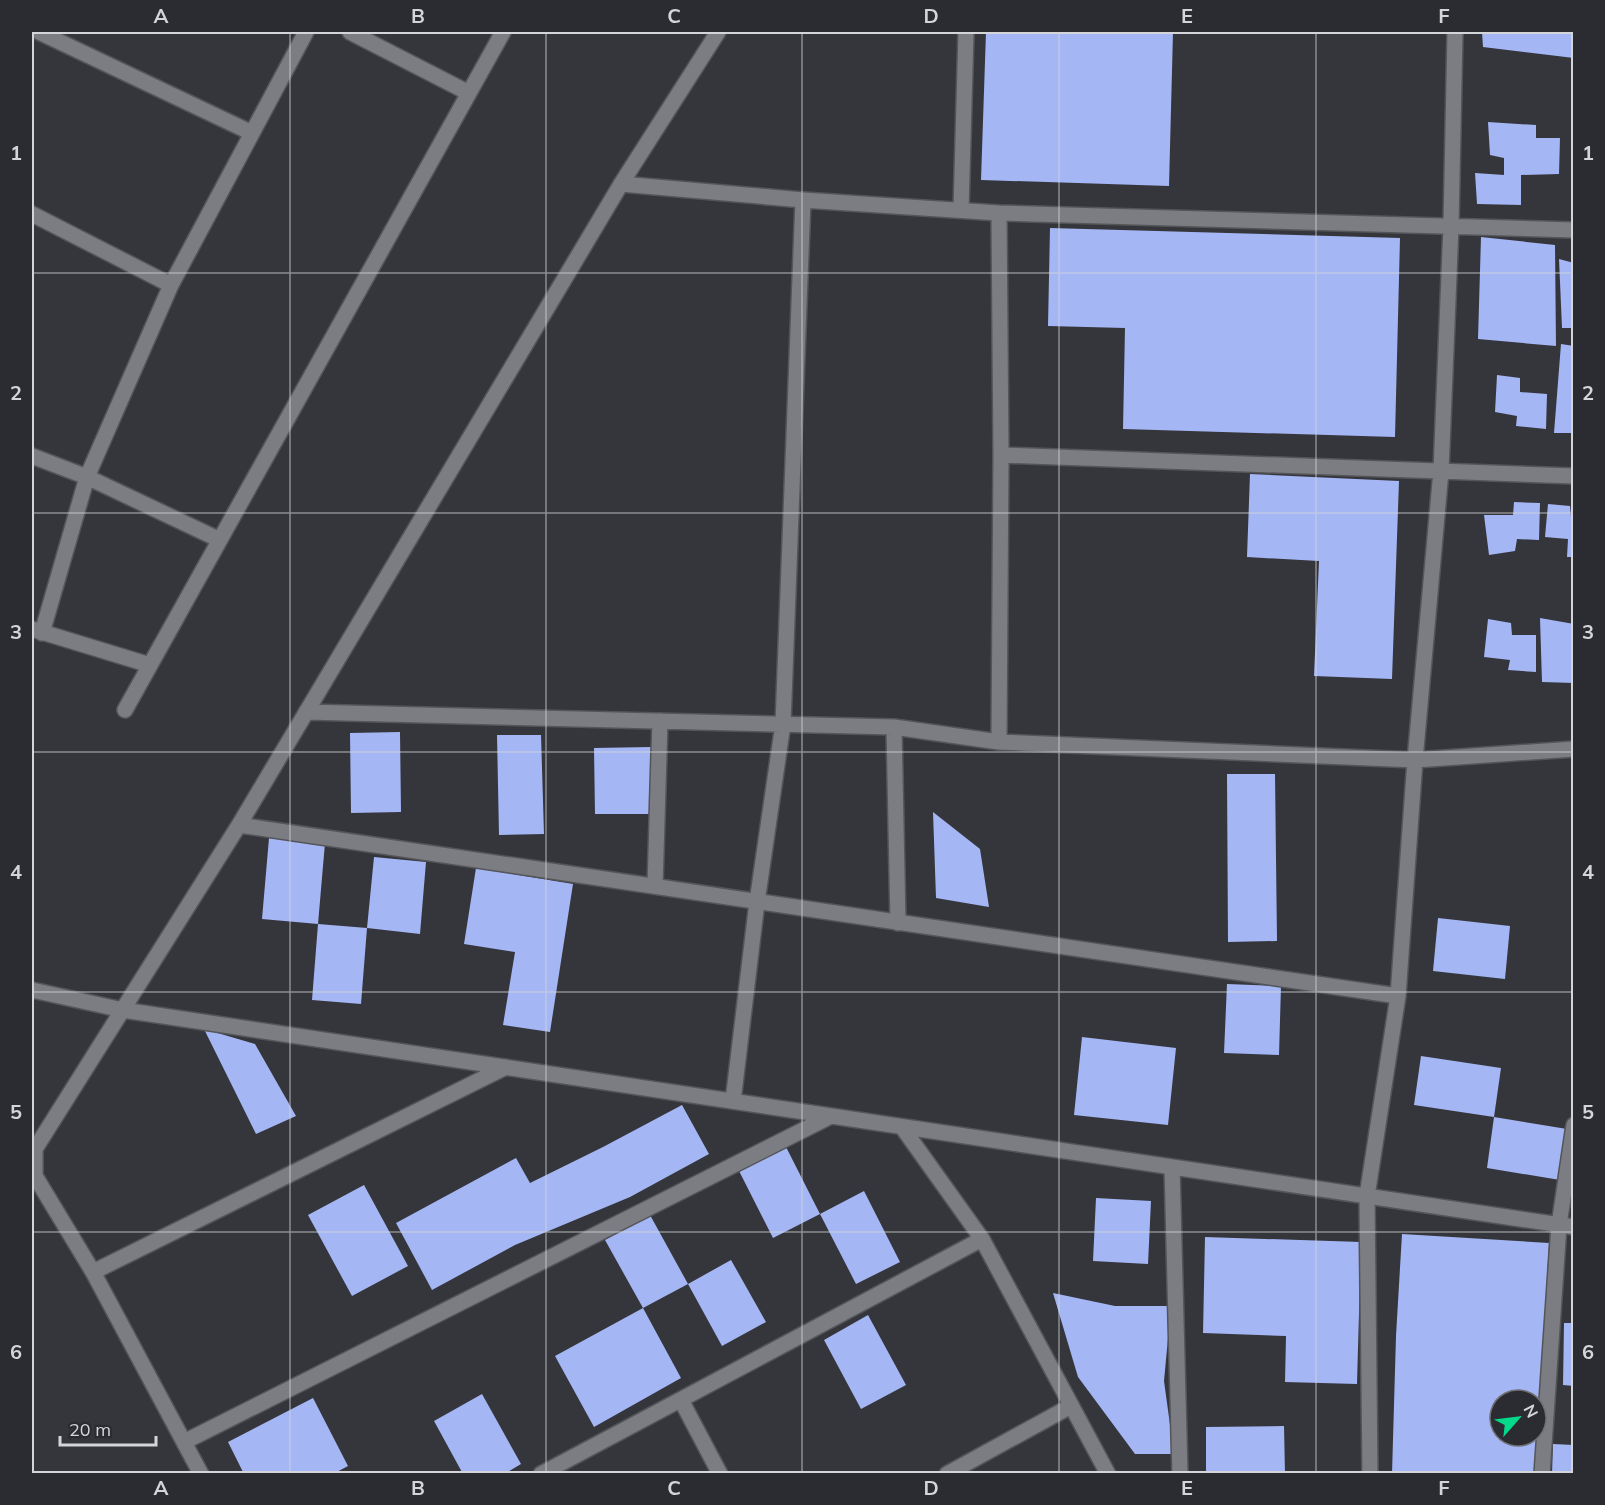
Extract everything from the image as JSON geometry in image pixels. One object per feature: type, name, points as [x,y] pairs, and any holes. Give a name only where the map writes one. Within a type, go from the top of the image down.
[{"type":"street","points":[[39,32],[252,133]]},
{"type":"street","points":[[150,665],[37,631],[87,477],[171,285],[306,32]]},
{"type":"street","points":[[350,32],[469,93]]},
{"type":"street","points":[[125,710],[503,32]]},
{"type":"street","points":[[201,1473],[93,1272],[35,1176],[34,1149],[239,825],[621,184],[718,32]]},
{"type":"street","points":[[961,210],[966,32]]},
{"type":"street","points":[[1370,1473],[1367,1196],[1398,996],[1415,760],[1441,471],[1451,226],[1455,32]]},
{"type":"street","points":[[621,184],[804,200],[999,213],[1574,230]]},
{"type":"street","points":[[733,1101],[757,902],[783,724],[804,200]]},
{"type":"street","points":[[999,213],[1001,456],[999,742]]},
{"type":"street","points":[[32,214],[171,285]]},
{"type":"street","points":[[32,456],[87,477],[220,540]]},
{"type":"street","points":[[1001,456],[1574,476]]},
{"type":"street","points":[[306,712],[894,727],[999,742],[1415,760],[1574,748]]},
{"type":"street","points":[[655,886],[660,721]]},
{"type":"street","points":[[894,727],[898,922]]},
{"type":"street","points":[[239,825],[1398,996]]},
{"type":"street","points":[[32,990],[123,1010],[1566,1226]]},
{"type":"street","points":[[93,1272],[506,1067]]},
{"type":"street","points":[[184,1442],[831,1116]]},
{"type":"street","points":[[1542,1473],[1574,1125]]},
{"type":"street","points":[[902,1127],[982,1239],[1108,1473]]},
{"type":"street","points":[[1172,1167],[1180,1473]]},
{"type":"street","points":[[541,1473],[982,1239]]},
{"type":"street","points":[[681,1400],[720,1473]]},
{"type":"street","points":[[948,1473],[1071,1406]]},
{"type":"building","points":[[986,32],[1173,32],[1169,186],[981,180]]},
{"type":"building","points":[[1482,32],[1574,32],[1574,58],[1483,47]]},
{"type":"building","points":[[1488,122],[1536,125],[1536,138],[1560,138],[1559,174],[1521,175],[1521,205],[1477,204],[1475,173],[1504,175],[1504,158],[1490,155]]},
{"type":"building","points":[[1050,228],[1400,238],[1395,437],[1123,429],[1125,328],[1048,326]]},
{"type":"building","points":[[1481,237],[1555,245],[1556,346],[1478,339]]},
{"type":"building","points":[[1559,259],[1574,263],[1574,328],[1562,328]]},
{"type":"building","points":[[1561,344],[1574,346],[1574,433],[1554,433]]},
{"type":"building","points":[[1497,375],[1520,378],[1520,392],[1547,394],[1546,429],[1516,426],[1517,416],[1495,412]]},
{"type":"building","points":[[1250,474],[1399,481],[1392,679],[1314,676],[1319,561],[1247,557]]},
{"type":"building","points":[[1514,502],[1540,503],[1539,540],[1517,539],[1515,551],[1489,555],[1484,515],[1513,515]]},
{"type":"building","points":[[1548,504],[1570,506],[1571,517],[1574,518],[1574,557],[1567,557],[1568,539],[1545,537]]},
{"type":"building","points":[[1540,618],[1574,624],[1574,683],[1542,682]]},
{"type":"building","points":[[1488,619],[1511,623],[1512,635],[1536,635],[1536,672],[1508,670],[1510,660],[1484,657]]},
{"type":"building","points":[[400,732],[401,812],[351,813],[350,733]]},
{"type":"building","points":[[497,735],[541,735],[544,834],[499,835]]},
{"type":"building","points":[[651,747],[652,814],[595,814],[594,748]]},
{"type":"building","points":[[1227,774],[1275,774],[1277,941],[1228,942]]},
{"type":"building","points":[[933,812],[980,849],[989,907],[936,898]]},
{"type":"building","points":[[269,838],[325,843],[318,924],[262,919]]},
{"type":"building","points":[[374,857],[426,862],[420,934],[367,928]]},
{"type":"building","points":[[476,868],[573,884],[550,1032],[503,1025],[515,952],[464,944]]},
{"type":"building","points":[[1438,918],[1510,926],[1505,979],[1433,971]]},
{"type":"building","points":[[318,924],[367,928],[361,1004],[312,1000]]},
{"type":"building","points":[[1227,984],[1281,986],[1279,1055],[1224,1053]]},
{"type":"building","points":[[204,1029],[255,1044],[296,1116],[256,1134]]},
{"type":"building","points":[[1082,1037],[1176,1048],[1168,1125],[1074,1115]]},
{"type":"building","points":[[1421,1056],[1501,1068],[1494,1117],[1414,1105]]},
{"type":"building","points":[[682,1105],[709,1154],[630,1197],[515,1245],[432,1290],[396,1223],[516,1158],[530,1183]]},
{"type":"building","points":[[1494,1117],[1567,1129],[1560,1180],[1487,1168]]},
{"type":"building","points":[[783,1141],[820,1214],[773,1238],[736,1165]]},
{"type":"building","points":[[364,1185],[408,1266],[352,1296],[308,1215]]},
{"type":"building","points":[[864,1191],[900,1262],[856,1284],[820,1214]]},
{"type":"building","points":[[1096,1198],[1151,1201],[1148,1264],[1093,1261]]},
{"type":"building","points":[[650,1215],[688,1284],[643,1308],[605,1240]]},
{"type":"building","points":[[1402,1234],[1549,1243],[1541,1388],[1488,1388],[1488,1448],[1537,1448],[1536,1474],[1392,1474]]},
{"type":"building","points":[[1205,1237],[1361,1242],[1357,1384],[1285,1382],[1286,1336],[1203,1333]]},
{"type":"building","points":[[731,1260],[766,1322],[722,1346],[688,1284]]},
{"type":"building","points":[[1053,1293],[1115,1306],[1171,1306],[1164,1381],[1174,1454],[1135,1454],[1078,1377]]},
{"type":"building","points":[[643,1308],[681,1378],[594,1427],[555,1356]]},
{"type":"building","points":[[868,1315],[906,1385],[861,1409],[824,1340]]},
{"type":"building","points":[[1564,1323],[1574,1323],[1574,1386],[1563,1385]]},
{"type":"building","points":[[482,1394],[521,1464],[504,1474],[463,1474],[434,1421]]},
{"type":"building","points":[[313,1398],[348,1466],[333,1474],[244,1474],[228,1442]]},
{"type":"building","points":[[1284,1426],[1285,1474],[1206,1474],[1206,1427]]},
{"type":"building","points":[[1553,1444],[1574,1445],[1574,1474],[1552,1474]]}]
